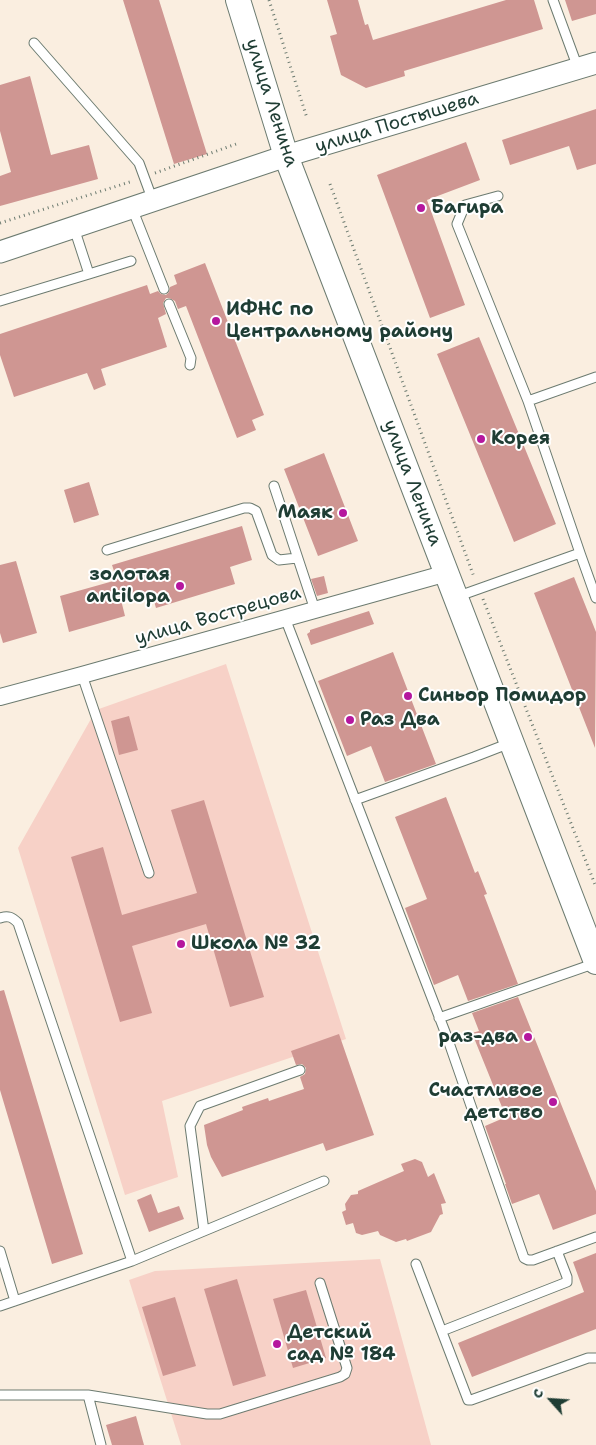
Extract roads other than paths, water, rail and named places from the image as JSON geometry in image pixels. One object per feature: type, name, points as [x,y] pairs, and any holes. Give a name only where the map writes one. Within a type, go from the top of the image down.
[{"type":"main road","name":"улица Ленина","points":[[238,0],[286,156],[596,962]]},
{"type":"street","name":"улица Постышева","points":[[0,252],[286,156],[587,66]]},
{"type":"street","name":"улица Вострецова","points":[[0,696],[82,675],[447,573]]},
{"type":"lane","points":[[553,0],[587,66]]},
{"type":"lane","points":[[34,43],[140,163],[153,201]]},
{"type":"lane","points":[[498,196],[465,205],[457,224],[528,401],[596,598]]},
{"type":"lane","points":[[132,208],[164,289]]},
{"type":"lane","points":[[74,227],[89,274]]},
{"type":"lane","points":[[0,301],[131,261]]},
{"type":"lane","points":[[169,304],[190,358],[190,366]]},
{"type":"lane","points":[[528,401],[596,377]]},
{"type":"lane","points":[[274,486],[315,610]]},
{"type":"lane","points":[[107,550],[244,508],[250,508],[256,511],[272,555],[280,560],[297,558]]},
{"type":"lane","points":[[456,597],[580,553]]},
{"type":"lane","points":[[285,618],[439,1018],[524,1258],[533,1260],[596,1237]]},
{"type":"lane","points":[[82,675],[148,873]]},
{"type":"lane","points":[[355,800],[474,758],[511,742]]},
{"type":"lane","points":[[0,918],[5,916],[12,917],[18,923],[132,1261]]},
{"type":"lane","points":[[439,1018],[596,962]]},
{"type":"lane","points":[[204,1231],[190,1126],[200,1106],[300,1070]]},
{"type":"lane","points":[[0,1306],[132,1261],[324,1181]]},
{"type":"lane","points":[[0,1250],[15,1301]]},
{"type":"lane","points":[[442,1331],[567,1282],[568,1277],[556,1251]]},
{"type":"lane","points":[[416,1264],[467,1398],[470,1400],[588,1358],[596,1358]]},
{"type":"lane","points":[[0,1395],[88,1395],[198,1413],[220,1414],[340,1377],[345,1374],[347,1368],[320,1284]]},
{"type":"lane","points":[[88,1395],[101,1445]]},
{"type":"place","name":"Багира","points":[[421,208]]},
{"type":"place","name":"ИФНС по Центральному району","points":[[216,321]]},
{"type":"place","name":"Корея","points":[[481,439]]},
{"type":"place","name":"Маяк","points":[[343,513]]},
{"type":"place","name":"золотая antilopa","points":[[180,586]]},
{"type":"place","name":"Синьор Помидор","points":[[408,696]]},
{"type":"place","name":"Раз Два","points":[[350,720]]},
{"type":"place","name":"Школа № 32","points":[[181,944]]},
{"type":"place","name":"раз-два","points":[[528,1037]]},
{"type":"place","name":"Счастливое детство","points":[[553,1102]]},
{"type":"place","name":"Детский сад № 184","points":[[277,1344]]}]
